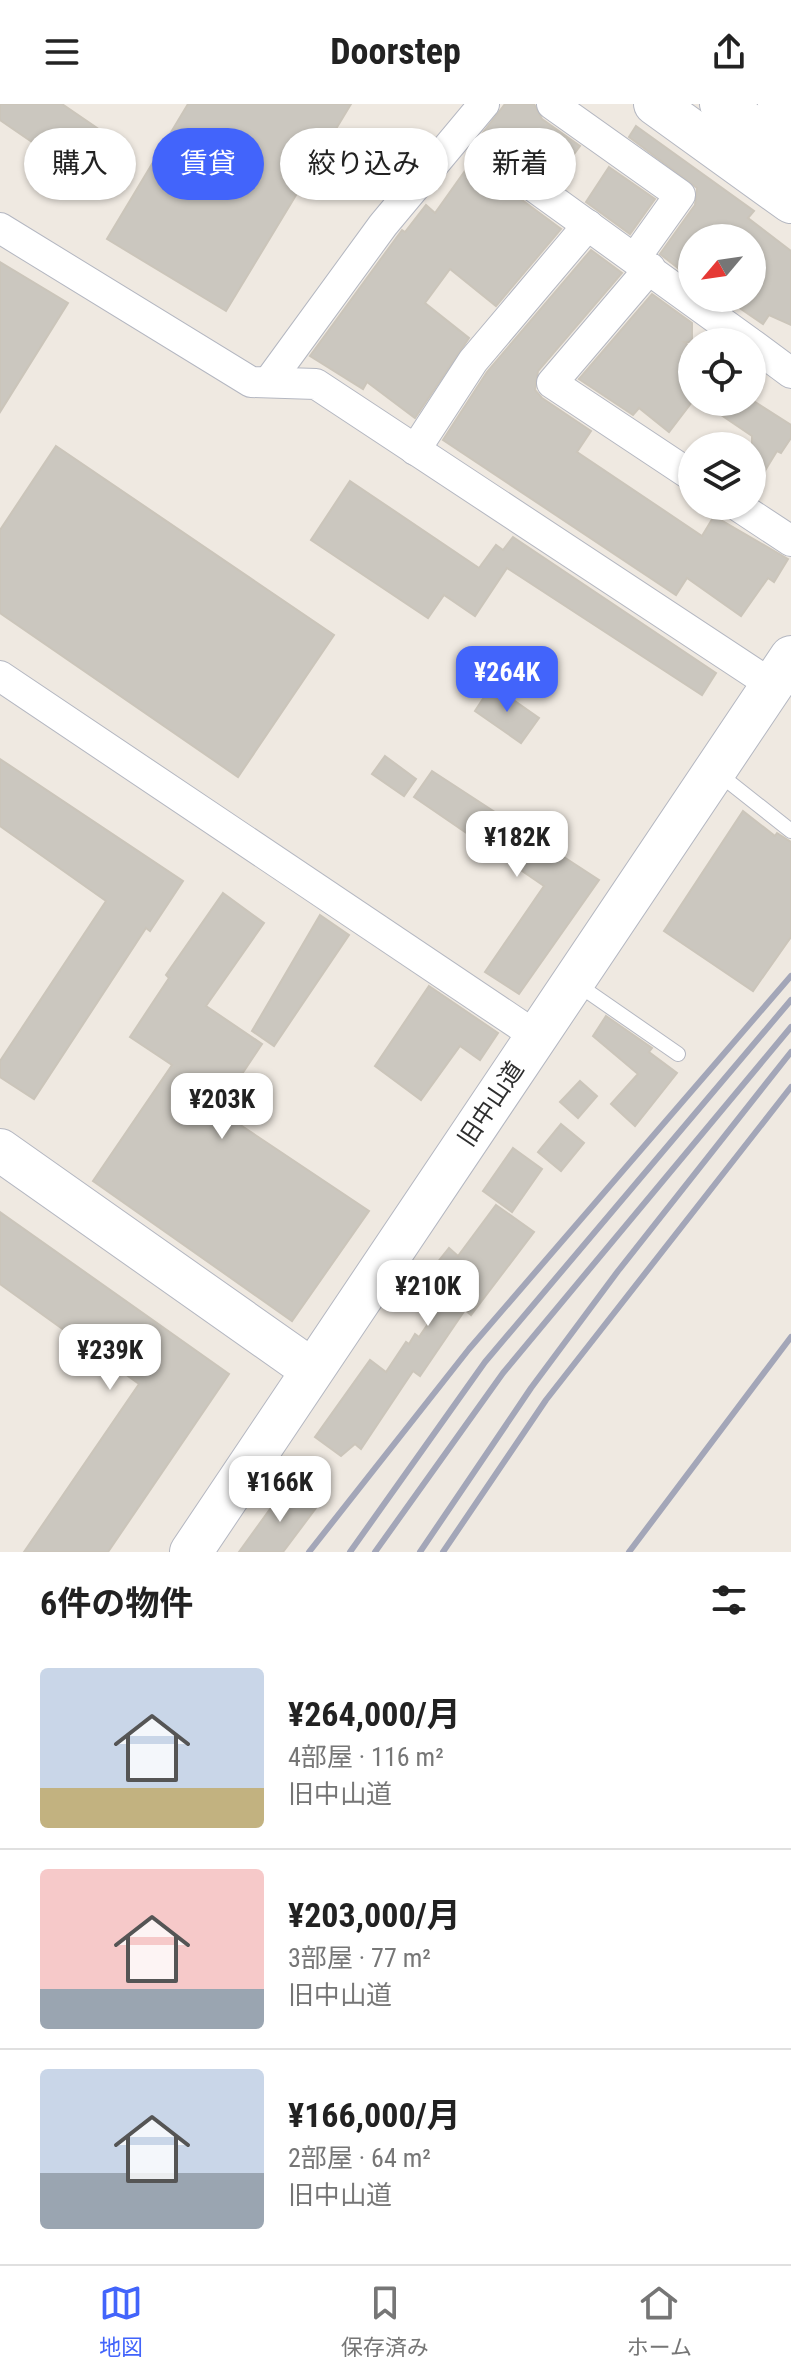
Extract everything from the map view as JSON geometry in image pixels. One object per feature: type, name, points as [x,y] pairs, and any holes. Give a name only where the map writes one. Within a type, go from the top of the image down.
[{"type":"main road","points":[[655,104],[791,202]]},
{"type":"main road","points":[[721,104],[791,156]]},
{"type":"main road","points":[[779,104],[791,113]]},
{"type":"main road","name":"旧中山道","points":[[191,1552],[782,671]]},
{"type":"main road","points":[[0,1150],[312,1370]]},
{"type":"street","points":[[270,380],[383,225],[484,104]]},
{"type":"street","points":[[552,104],[680,195],[642,263],[552,383],[678,467]]},
{"type":"street","points":[[553,200],[731,328]]},
{"type":"street","points":[[415,450],[473,361],[588,225]]},
{"type":"street","points":[[0,228],[251,382],[270,380],[316,384],[415,450],[782,671]]},
{"type":"street","points":[[766,354],[791,373]]},
{"type":"street","points":[[759,520],[791,541]]},
{"type":"street","points":[[0,676],[536,1036]]},
{"type":"lane","points":[[715,771],[791,831]]},
{"type":"lane","points":[[573,982],[678,1054]]},
{"type":"path","points":[[459,134],[464,138]]},
{"type":"building","points":[[0,104],[62,104],[97,128],[24,128],[24,136],[0,120]]},
{"type":"building","points":[[188,104],[351,104],[337,128],[280,128],[280,200],[293,200],[226,311],[107,239],[130,200],[136,200],[136,191],[152,164],[152,200],[264,200],[264,128],[174,128]]},
{"type":"building","points":[[505,104],[534,104],[542,119],[555,128],[486,128]]},
{"type":"building","points":[[636,126],[754,211],[748,218],[756,224],[681,224],[695,205],[697,188],[629,137]]},
{"type":"building","points":[[609,167],[655,199],[630,234],[586,202]]},
{"type":"building","points":[[464,172],[464,200],[522,200],[561,229],[496,306],[450,269],[425,303],[469,338],[415,418],[367,382],[363,389],[310,356],[402,230],[405,232],[426,205],[435,213],[444,200],[448,200],[448,195]]},
{"type":"building","points":[[678,229],[678,268],[660,254]]},
{"type":"building","points":[[766,232],[791,251],[791,325],[769,315],[763,324],[745,312],[766,312]]},
{"type":"building","points":[[591,250],[622,273],[538,371],[535,390],[591,431],[577,452],[678,520],[702,536],[712,520],[721,520],[788,559],[774,582],[768,578],[741,616],[687,578],[676,595],[443,440],[487,372]]},
{"type":"building","points":[[0,262],[68,303],[0,412]]},
{"type":"building","points":[[652,294],[692,323],[692,328],[678,328],[678,416],[681,416],[669,432],[639,408],[633,415],[579,379]]},
{"type":"building","points":[[766,409],[791,425],[791,438],[781,453],[777,451],[766,469],[766,432],[746,432],[723,416],[766,416]]},
{"type":"building","points":[[56,446],[334,635],[238,777],[0,613],[0,530]]},
{"type":"building","points":[[350,481],[479,568],[496,545],[503,550],[513,537],[716,673],[702,695],[507,568],[475,616],[444,595],[428,618],[311,540]]},
{"type":"building","points":[[492,685],[539,718],[521,743],[475,711]]},
{"type":"building","points":[[385,756],[416,779],[404,796],[372,774]]},
{"type":"building","points":[[0,759],[183,881],[150,931],[146,928],[34,1099],[0,1077],[0,1061],[106,901],[0,826]]},
{"type":"building","points":[[432,771],[599,880],[519,994],[485,972],[544,886],[414,797]]},
{"type":"building","points":[[743,811],[775,836],[777,833],[791,842],[791,937],[753,991],[664,931]]},
{"type":"building","points":[[223,893],[264,923],[206,1006],[262,1044],[218,1110],[369,1211],[292,1321],[93,1181],[172,1065],[130,1037],[169,978],[166,975]]},
{"type":"building","points":[[320,915],[349,935],[274,1046],[252,1031]]},
{"type":"building","points":[[429,986],[498,1033],[480,1060],[460,1046],[421,1100],[375,1066]]},
{"type":"building","points":[[606,1016],[652,1048],[649,1052],[677,1073],[635,1126],[611,1104],[638,1074],[593,1036]]},
{"type":"building","points":[[580,1081],[597,1096],[578,1118],[560,1102]]},
{"type":"building","points":[[561,1124],[584,1143],[561,1171],[538,1152]]},
{"type":"building","points":[[513,1148],[542,1169],[512,1212],[483,1191]]},
{"type":"building","points":[[496,1205],[534,1232],[471,1315],[465,1310],[420,1376],[413,1371],[361,1449],[355,1444],[341,1456],[315,1437],[370,1360],[386,1372],[406,1342],[409,1344],[415,1334],[419,1337],[447,1296],[425,1278],[449,1248],[458,1256]]},
{"type":"building","points":[[0,1212],[229,1374],[108,1552],[24,1552],[139,1384],[0,1284]]},
{"type":"building","points":[[286,1487],[316,1508],[283,1552],[239,1552]]},
{"type":"railway","points":[[309,1552],[469,1349],[791,976]]},
{"type":"railway","points":[[350,1552],[485,1362],[791,1000]]},
{"type":"railway","points":[[375,1552],[503,1373],[791,1027]]},
{"type":"railway","points":[[420,1552],[531,1388],[618,1271],[791,1052]]},
{"type":"railway","points":[[443,1552],[546,1400],[791,1087]]},
{"type":"railway","points":[[629,1552],[791,1337]]}]
